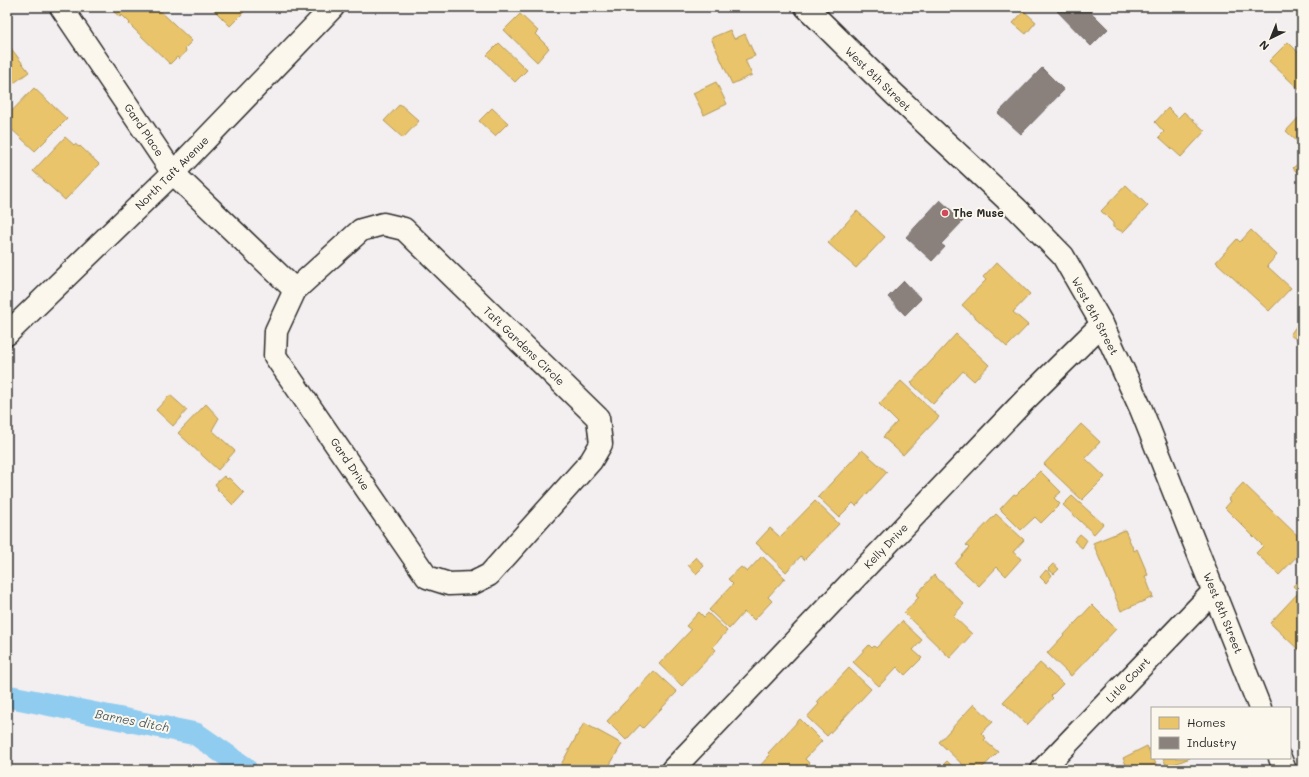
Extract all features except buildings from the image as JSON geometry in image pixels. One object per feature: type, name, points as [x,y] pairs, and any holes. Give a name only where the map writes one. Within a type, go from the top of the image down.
[{"type":"street","name":"Gard Place","points":[[61,7],[173,173],[295,290]]},
{"type":"street","name":"North Taft Avenue","points":[[7,334],[173,173],[333,7]]},
{"type":"street","name":"West 8th Street","points":[[806,7],[914,114],[1017,209],[1063,256],[1102,324],[1141,409],[1260,707]]},
{"type":"street","name":"Taft Gardens Circle","points":[[295,290],[361,230],[383,224],[404,229],[598,418],[601,444],[591,461],[489,575]]},
{"type":"street","name":"Gard Drive","points":[[295,290],[276,331],[275,356],[427,577],[449,584],[473,583],[489,575]]},
{"type":"street","name":"Kelly Drive","points":[[672,770],[1023,402],[1102,324]]},
{"type":"street","name":"Litle Court","points":[[1042,770],[1214,591]]},
{"type":"street","points":[[1280,759],[1284,770]]},
{"type":"waterway","name":"Barnes ditch","points":[[7,696],[196,734],[246,770]]},
{"type":"place","name":"The Muse","points":[[945,213]]}]
